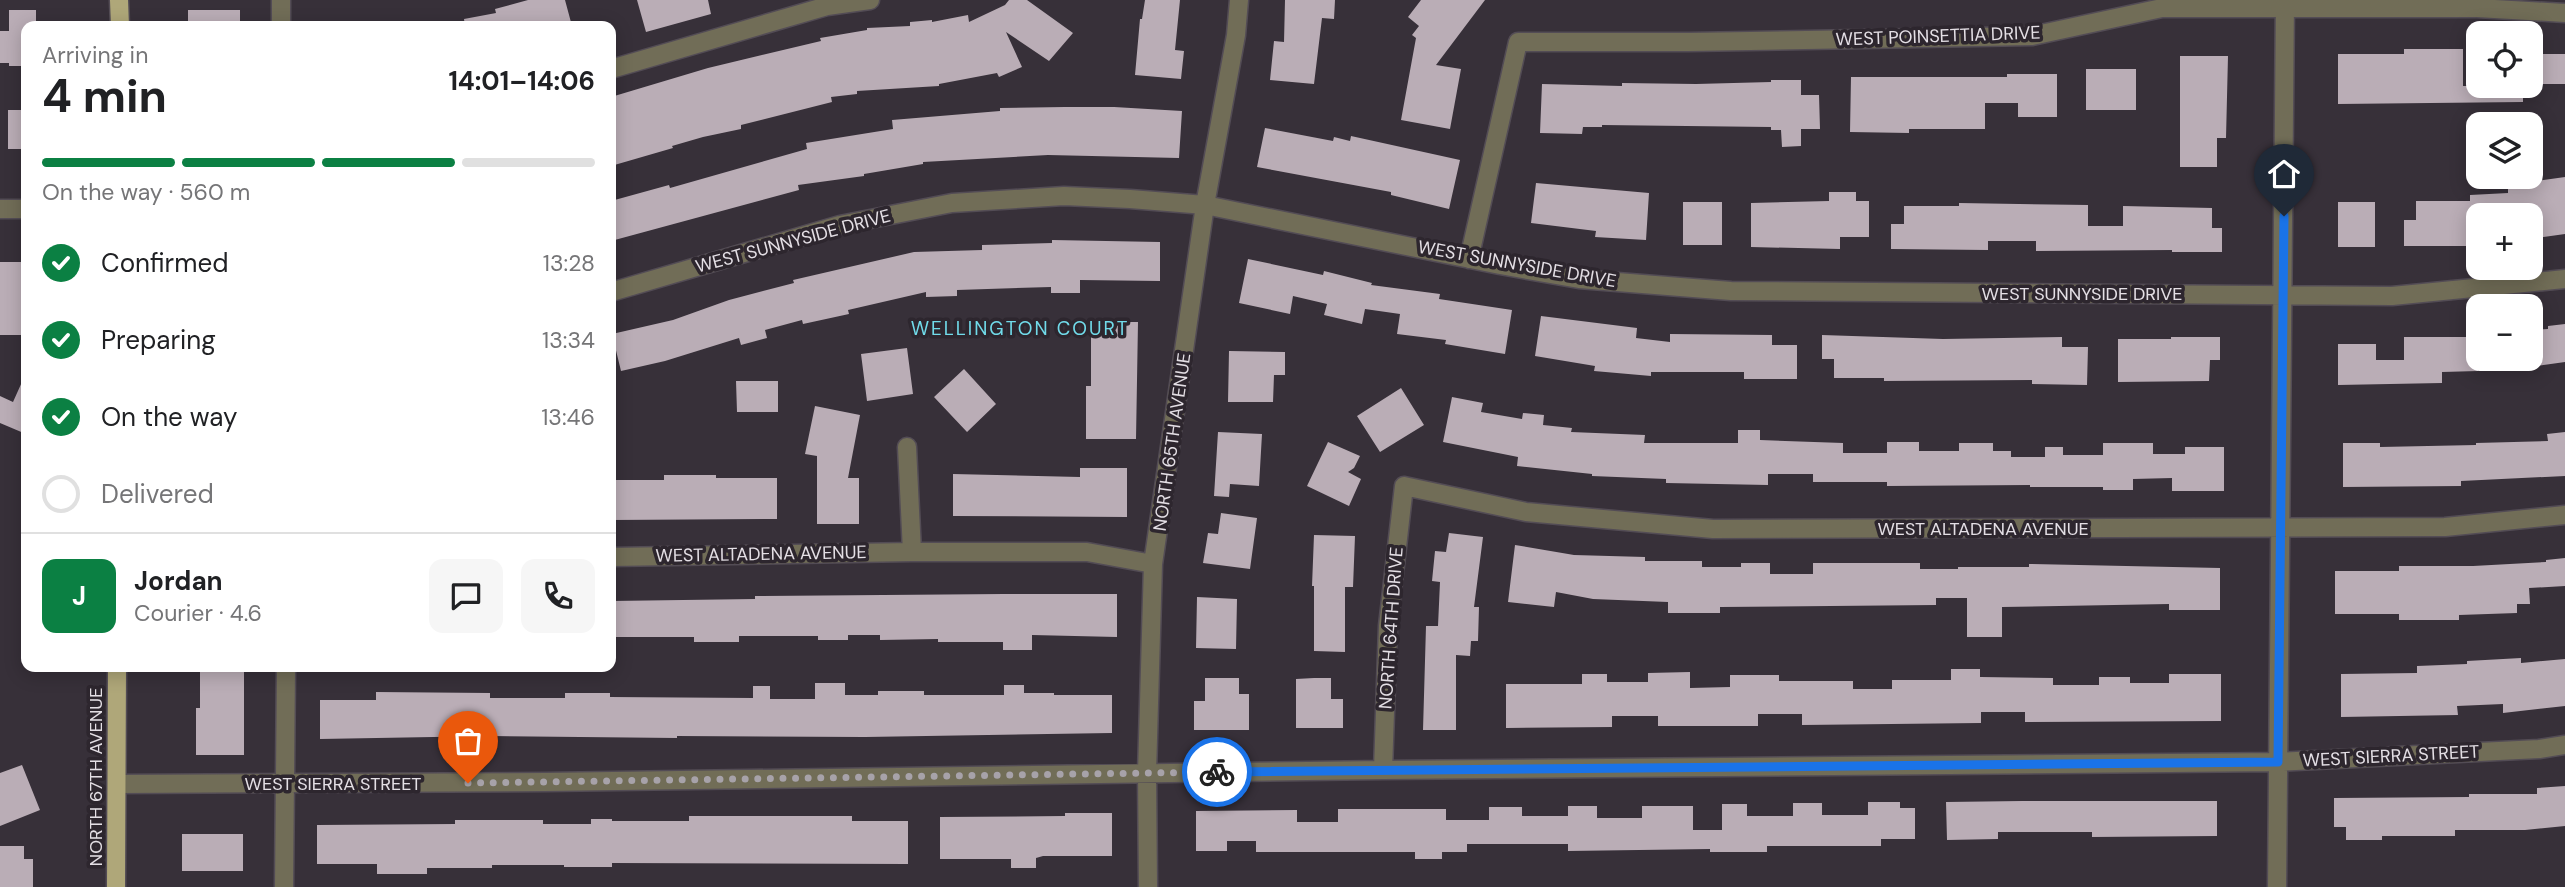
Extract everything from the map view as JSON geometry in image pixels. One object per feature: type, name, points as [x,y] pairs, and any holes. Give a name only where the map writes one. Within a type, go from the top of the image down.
[{"type":"main road","points":[[119,0],[120,21]]},
{"type":"main road","name":"NORTH 67TH AVENUE","points":[[116,887],[117,672]]},
{"type":"street","points":[[281,0],[281,21]]},
{"type":"street","points":[[616,68],[827,6],[870,0]]},
{"type":"street","name":"NORTH 65TH AVENUE","points":[[1149,887],[1147,773],[1153,564],[1205,205],[1236,35],[1239,0]]},
{"type":"street","points":[[2277,887],[2285,3]]},
{"type":"street","name":"WEST POINSETTIA DRIVE","points":[[1469,259],[1518,43],[1689,43],[2032,36],[2162,8],[2285,3],[2565,13]]},
{"type":"street","name":"WEST SUNNYSIDE DRIVE","points":[[616,291],[839,225],[953,203],[1064,196],[1205,205],[1579,279],[1731,291],[2392,296],[2565,279]]},
{"type":"street","points":[[0,209],[21,209]]},
{"type":"street","points":[[907,447],[912,552]]},
{"type":"street","name":"WEST ALTADENA AVENUE","points":[[1404,486],[1526,512],[1713,529],[2445,527],[2565,514]]},
{"type":"street","name":"NORTH 64TH DRIVE","points":[[1382,770],[1388,626],[1404,486]]},
{"type":"street","name":"WEST ALTADENA AVENUE","points":[[616,557],[1087,552],[1153,564]]},
{"type":"street","points":[[285,887],[286,672]]},
{"type":"street","name":"WEST SIERRA STREET","points":[[117,784],[2278,762],[2539,749],[2565,745]]},
{"type":"building","points":[[528,0],[565,0],[571,21],[464,21],[496,13],[495,9]]},
{"type":"building","points":[[637,0],[708,0],[711,14],[646,32]]},
{"type":"building","points":[[1009,0],[1027,0],[1073,33],[1049,61],[1006,32],[1022,67],[999,77],[997,73],[939,86],[857,91],[857,94],[831,97],[832,102],[741,125],[741,129],[703,137],[616,165],[616,96],[708,68],[821,41],[820,38],[867,28],[910,26],[910,22],[932,22],[968,15],[969,22],[1005,5]]},
{"type":"building","points":[[1145,0],[1180,0],[1175,50],[1184,51],[1181,79],[1135,75],[1140,19]]},
{"type":"building","points":[[1285,0],[1335,0],[1334,19],[1322,18],[1314,84],[1270,80],[1274,41],[1284,42]]},
{"type":"building","points":[[1421,0],[1485,0],[1436,65],[1461,69],[1450,129],[1401,120],[1416,38],[1412,35],[1419,26],[1408,17]]},
{"type":"building","points":[[9,10],[36,10],[36,21],[21,21],[21,66],[0,63],[0,31],[9,31]]},
{"type":"building","points":[[188,10],[240,10],[240,21],[188,21]]},
{"type":"building","points":[[2404,49],[2463,49],[2463,86],[2466,86],[2466,98],[2523,98],[2523,102],[2338,104],[2338,54],[2404,54]]},
{"type":"building","points":[[2543,54],[2565,54],[2565,84],[2543,84]]},
{"type":"building","points":[[2180,56],[2228,56],[2226,138],[2217,138],[2217,167],[2180,167]]},
{"type":"building","points":[[2086,69],[2136,69],[2136,110],[2086,110]]},
{"type":"building","points":[[2007,74],[2057,74],[2057,117],[2018,117],[2018,103],[1985,103],[1985,129],[1909,129],[1909,133],[1850,132],[1851,77],[2007,77]]},
{"type":"building","points":[[1801,80],[1801,95],[1819,95],[1820,129],[1801,129],[1801,146],[1782,147],[1781,130],[1771,130],[1771,127],[1602,125],[1583,127],[1582,134],[1540,133],[1542,84],[1622,86],[1622,83],[1696,84]]},
{"type":"building","points":[[1114,107],[1182,111],[1179,158],[1048,155],[923,162],[864,176],[798,185],[799,190],[616,240],[616,200],[669,185],[670,188],[807,149],[806,143],[893,129],[892,120],[1000,111],[1000,108]]},
{"type":"building","points":[[8,110],[21,110],[21,149],[8,149]]},
{"type":"building","points":[[1265,128],[1333,141],[1334,137],[1350,141],[1351,136],[1460,160],[1449,209],[1391,195],[1391,192],[1257,167]]},
{"type":"building","points":[[2565,177],[2565,234],[2543,237],[2543,203],[2466,203],[2466,246],[2404,246],[2404,220],[2416,220],[2416,201],[2470,201],[2470,195],[2508,193],[2508,189],[2543,189],[2543,180]]},
{"type":"building","points":[[1536,183],[1649,193],[1646,240],[1595,237],[1596,231],[1531,223]]},
{"type":"building","points":[[1829,192],[1856,192],[1856,201],[1869,201],[1869,237],[1840,237],[1840,249],[1751,247],[1751,203],[1829,201]]},
{"type":"building","points":[[1683,202],[1722,202],[1722,245],[1683,245]]},
{"type":"building","points":[[2338,202],[2375,202],[2375,247],[2338,247]]},
{"type":"building","points":[[1959,203],[2088,205],[2088,226],[2123,226],[2123,206],[2212,208],[2212,228],[2222,228],[2222,252],[2036,251],[2036,241],[1988,241],[1988,250],[1891,249],[1891,224],[1904,224],[1904,206],[1959,206]]},
{"type":"building","points":[[1052,240],[1160,242],[1160,281],[1080,280],[1080,293],[1051,293],[1051,287],[957,290],[957,296],[926,297],[926,292],[848,310],[849,314],[803,324],[802,320],[765,330],[767,338],[741,345],[739,338],[665,361],[621,371],[616,350],[616,333],[673,320],[729,300],[794,283],[793,280],[914,252],[982,250],[982,245],[1052,243]]},
{"type":"building","points":[[1248,259],[1323,275],[1324,271],[1372,283],[1371,285],[1440,294],[1439,299],[1512,310],[1505,354],[1445,344],[1446,340],[1397,334],[1400,314],[1365,309],[1362,324],[1324,315],[1327,304],[1293,296],[1290,314],[1239,303]]},
{"type":"building","points":[[0,262],[21,262],[21,335],[0,335]]},
{"type":"building","points":[[1541,316],[1637,328],[1636,338],[1670,342],[1670,334],[1772,335],[1772,345],[1797,345],[1797,379],[1744,379],[1744,372],[1651,372],[1651,376],[1594,371],[1595,366],[1535,356]]},
{"type":"building","points":[[1101,322],[1138,322],[1136,439],[1086,439],[1086,386],[1091,386],[1091,336],[1101,336]]},
{"type":"building","points":[[2565,324],[2565,362],[2543,365],[2543,329],[2548,329],[2548,326]]},
{"type":"building","points":[[1822,335],[1943,339],[2062,337],[2062,347],[2088,347],[2087,385],[2032,384],[2032,380],[1884,381],[1884,378],[1834,378],[1834,359],[1822,359]]},
{"type":"building","points":[[2220,337],[2220,360],[2210,360],[2209,381],[2118,382],[2118,339]]},
{"type":"building","points":[[2404,337],[2466,337],[2466,371],[2478,371],[2442,372],[2442,383],[2338,385],[2338,344],[2376,344],[2376,360],[2404,360]]},
{"type":"building","points":[[907,348],[913,394],[867,401],[861,354]]},
{"type":"building","points":[[1229,351],[1285,352],[1285,375],[1274,375],[1273,402],[1228,402]]},
{"type":"building","points":[[964,369],[996,404],[967,432],[934,397]]},
{"type":"building","points":[[736,381],[778,381],[778,412],[737,412]]},
{"type":"building","points":[[21,384],[21,432],[0,423],[0,396],[13,402]]},
{"type":"building","points":[[1401,388],[1424,425],[1380,452],[1357,416]]},
{"type":"building","points":[[1452,397],[1483,403],[1481,412],[1522,419],[1523,413],[1544,415],[1543,425],[1572,428],[1571,432],[1645,435],[1644,443],[1738,443],[1738,430],[1760,430],[1760,440],[1843,443],[1843,453],[1887,453],[1887,442],[1919,442],[1919,451],[1959,451],[1959,443],[1993,443],[1993,451],[2011,451],[2011,457],[2045,457],[2045,447],[2063,447],[2063,455],[2103,455],[2103,443],[2153,443],[2153,454],[2185,454],[2185,447],[2224,447],[2224,491],[2172,491],[2172,478],[2133,479],[2133,490],[2103,490],[2103,487],[1887,486],[1887,482],[1813,482],[1813,474],[1768,474],[1768,485],[1666,483],[1666,479],[1592,476],[1517,466],[1518,457],[1443,442]]},
{"type":"building","points":[[815,406],[860,415],[848,478],[859,478],[859,524],[817,524],[817,456],[805,454]]},
{"type":"building","points":[[1218,432],[1262,434],[1259,486],[1230,484],[1229,497],[1214,496]]},
{"type":"building","points":[[2565,432],[2565,476],[2461,481],[2461,486],[2343,487],[2343,443],[2380,443],[2380,447],[2476,445],[2548,441],[2547,434]]},
{"type":"building","points":[[1328,442],[1360,456],[1354,468],[1348,472],[1361,479],[1349,506],[1307,486]]},
{"type":"building","points":[[1080,468],[1127,468],[1127,517],[953,516],[953,474],[1080,477]]},
{"type":"building","points":[[664,475],[777,478],[777,519],[616,520],[616,480],[664,480]]},
{"type":"building","points":[[1221,513],[1257,518],[1250,569],[1203,563],[1208,533],[1218,534]]},
{"type":"building","points":[[1449,533],[1483,537],[1474,607],[1479,607],[1478,641],[1471,641],[1470,656],[1456,655],[1456,730],[1423,730],[1426,626],[1438,626],[1440,582],[1432,581],[1435,551],[1446,552]]},
{"type":"building","points":[[1314,535],[1355,536],[1353,587],[1345,587],[1345,652],[1314,651]]},
{"type":"building","points":[[1515,545],[1574,555],[1645,557],[1645,561],[1702,561],[1702,567],[1741,567],[1741,563],[1770,563],[1770,574],[1813,574],[1813,563],[1920,563],[1920,569],[2029,567],[2029,564],[2220,568],[2220,610],[2169,610],[2169,604],[2002,607],[2002,637],[1967,637],[1967,598],[1936,598],[1936,605],[1720,607],[1720,613],[1668,613],[1668,602],[1593,599],[1556,592],[1554,607],[1508,602]]},
{"type":"building","points":[[2565,558],[2565,586],[2529,588],[2530,604],[2517,604],[2517,613],[2459,615],[2459,620],[2399,620],[2399,614],[2335,614],[2335,571],[2399,571],[2399,566],[2473,566],[2546,562]]},
{"type":"building","points":[[1117,594],[1117,637],[1032,635],[1032,650],[1003,650],[1003,642],[880,640],[880,635],[848,635],[848,640],[818,640],[818,636],[739,636],[739,642],[694,642],[694,637],[616,637],[616,601],[755,599],[755,596]]},
{"type":"building","points":[[1197,597],[1237,599],[1236,649],[1196,648]]},
{"type":"building","points":[[2521,658],[2521,663],[2565,659],[2565,706],[2503,713],[2503,704],[2457,706],[2458,715],[2341,717],[2341,674],[2417,673],[2417,666]]},
{"type":"building","points":[[1951,669],[1980,669],[1980,677],[2053,678],[2053,685],[2099,685],[2099,677],[2130,677],[2130,683],[2169,683],[2169,674],[2221,674],[2221,721],[2025,722],[2025,712],[1981,712],[1981,723],[1802,725],[1802,714],[1758,714],[1758,726],[1658,726],[1658,716],[1612,716],[1612,727],[1506,728],[1506,684],[1582,684],[1582,674],[1607,674],[1607,682],[1648,682],[1648,673],[1690,672],[1690,688],[1730,687],[1730,675],[1779,675],[1779,681],[1853,681],[1853,689],[1892,689],[1892,680],[1951,680]]},
{"type":"building","points":[[200,672],[244,672],[244,755],[196,755],[196,708],[200,708]]},
{"type":"building","points":[[1205,678],[1239,678],[1239,694],[1249,694],[1249,730],[1194,730],[1194,701],[1205,701]]},
{"type":"building","points":[[1331,678],[1331,699],[1343,699],[1343,728],[1296,728],[1296,679]]},
{"type":"building","points":[[815,683],[845,683],[845,695],[878,695],[878,691],[924,691],[924,695],[1004,695],[1004,685],[1024,685],[1024,693],[1112,695],[1112,733],[865,737],[490,736],[320,739],[320,700],[376,700],[376,692],[490,693],[490,698],[565,698],[565,693],[610,693],[610,697],[753,698],[753,686],[770,686],[770,699],[815,699]]},
{"type":"building","points":[[22,765],[40,810],[0,826],[0,773]]},
{"type":"building","points":[[2565,786],[2565,826],[2525,830],[2455,830],[2455,836],[2382,836],[2382,840],[2346,840],[2346,827],[2334,827],[2334,798],[2537,794],[2537,788]]},
{"type":"building","points":[[2217,801],[2217,836],[2092,837],[2092,832],[1998,832],[1998,839],[1947,840],[1946,802]]},
{"type":"building","points":[[1868,802],[1900,802],[1900,808],[1915,808],[1915,839],[1881,839],[1881,846],[1767,846],[1767,852],[1710,852],[1710,849],[1568,851],[1568,844],[1467,844],[1467,852],[1442,852],[1442,859],[1415,859],[1415,852],[1256,852],[1256,841],[1227,841],[1227,851],[1196,851],[1196,811],[1297,810],[1297,822],[1338,822],[1338,809],[1446,809],[1446,820],[1489,820],[1489,807],[1522,807],[1522,816],[1568,816],[1568,806],[1597,806],[1597,818],[1642,818],[1642,806],[1693,806],[1693,830],[1722,830],[1722,804],[1747,804],[1747,816],[1793,816],[1793,803],[1822,803],[1822,815],[1868,815]]},
{"type":"building","points":[[1065,813],[1112,813],[1112,856],[1043,856],[1036,858],[1036,868],[1011,868],[1011,859],[940,859],[940,817],[1065,816]]},
{"type":"building","points":[[689,816],[852,816],[852,821],[908,821],[908,864],[612,863],[612,867],[492,865],[492,868],[427,868],[427,874],[377,874],[377,864],[317,864],[317,825],[455,824],[455,820],[543,820],[543,824],[591,824],[591,819],[689,821]]},
{"type":"building","points":[[182,834],[243,834],[243,871],[182,871]]},
{"type":"building","points":[[0,846],[24,846],[24,859],[33,859],[33,887],[0,887]]},
{"type":"way so far","points":[[468,783],[1217,772]]},
{"type":"district","name":"WELLINGTON COURT","points":[[1020,328]]},
{"type":"route","points":[[1217,772],[2278,762],[2284,216]]}]
